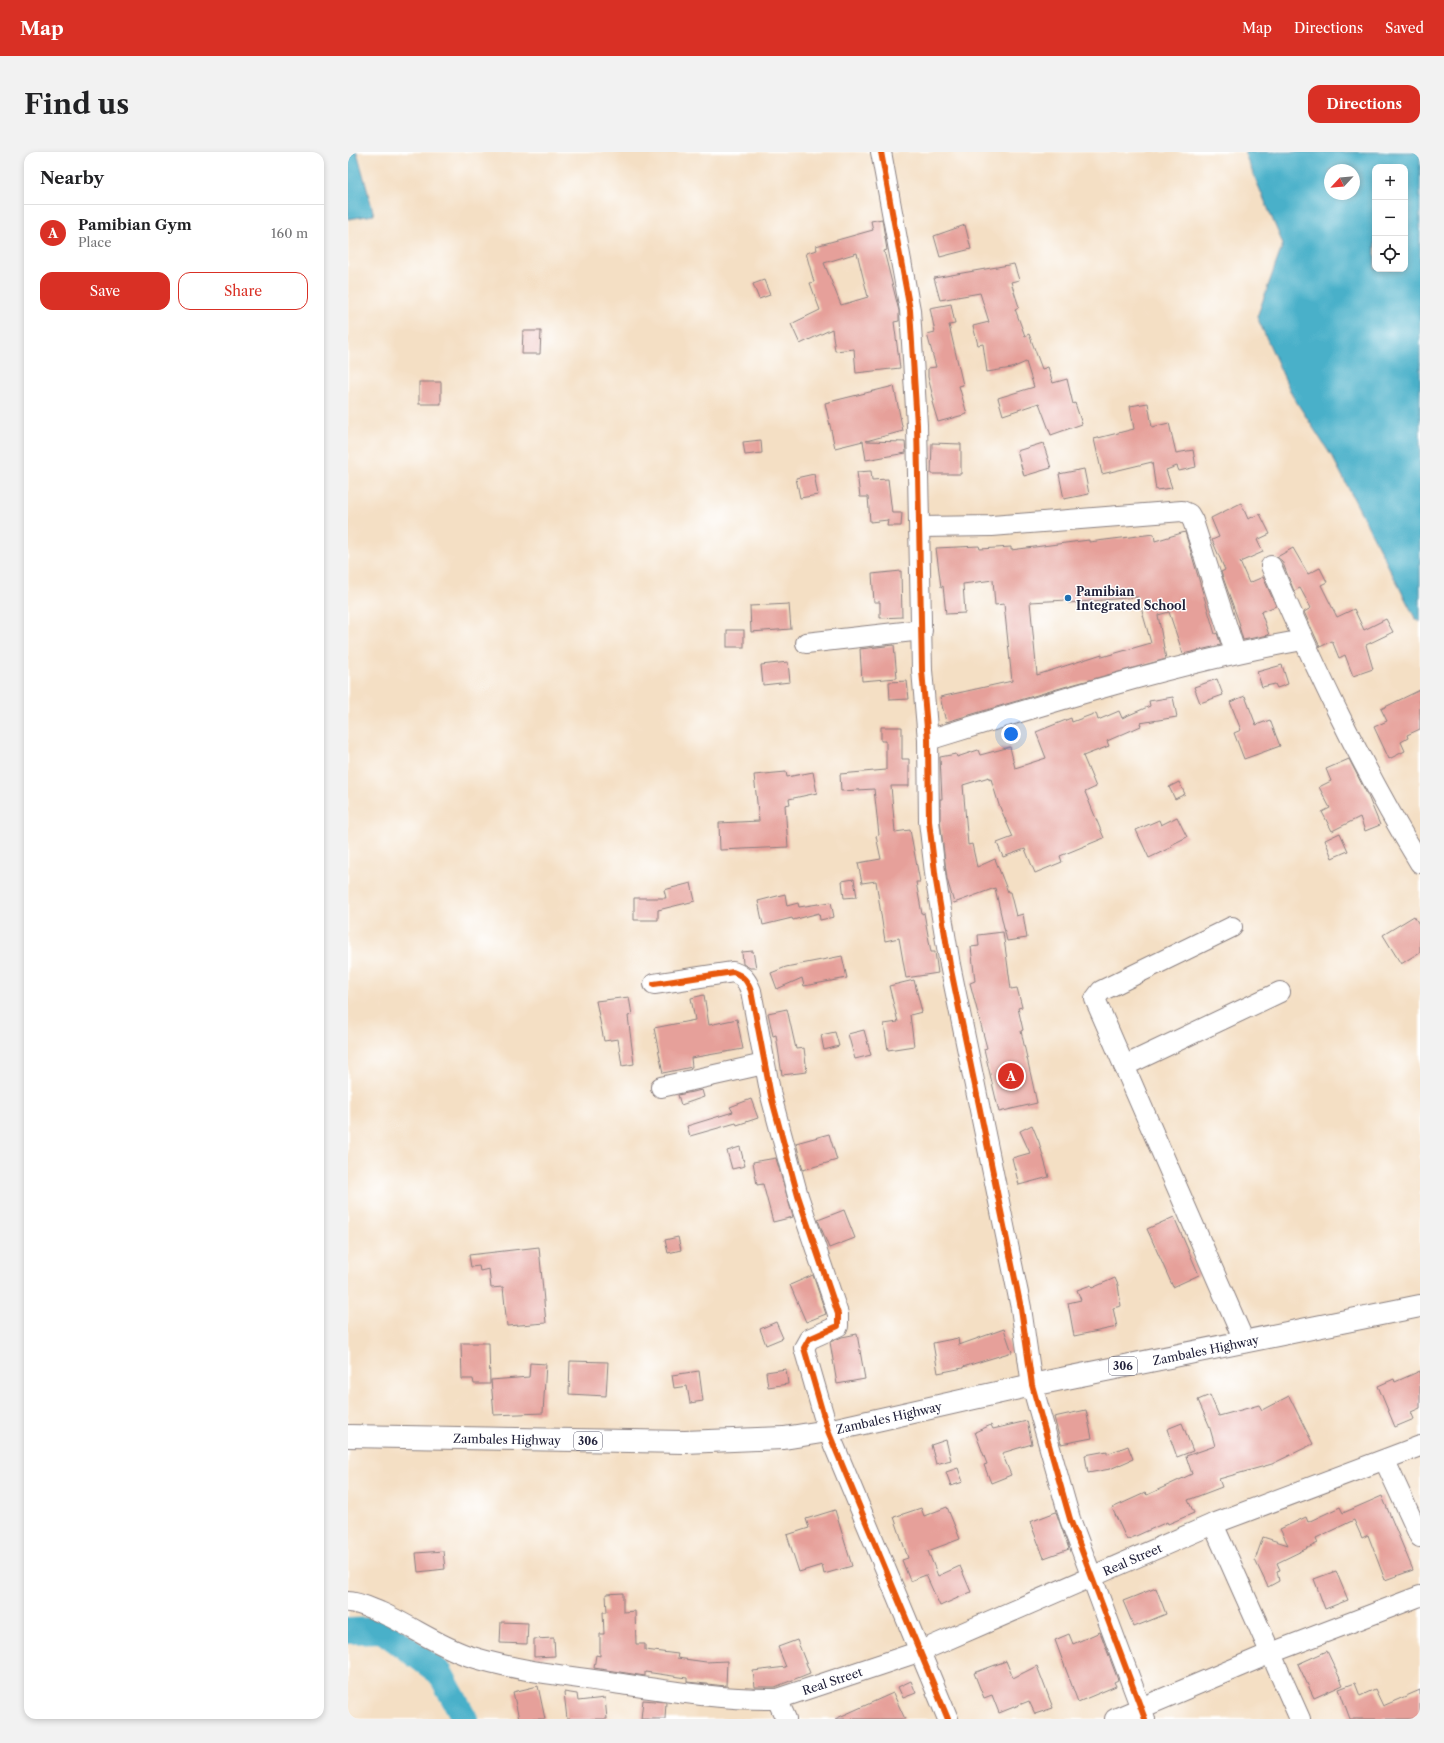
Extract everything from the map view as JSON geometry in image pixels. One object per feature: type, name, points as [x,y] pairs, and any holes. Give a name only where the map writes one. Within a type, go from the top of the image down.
[{"type":"main road","name":"Zambales Highway","points":[[348,1436],[685,1442],[784,1438],[828,1431],[1032,1385],[1420,1306]]},
{"type":"street","points":[[881,152],[910,310],[917,425],[922,670],[928,740],[929,821],[936,881],[950,965],[1021,1308],[1032,1385],[1070,1519],[1143,1714]]},
{"type":"street","points":[[920,527],[992,526],[1182,511],[1189,514],[1193,521],[1235,652]]},
{"type":"street","points":[[1271,566],[1303,640],[1341,721],[1386,808],[1420,863]]},
{"type":"street","points":[[806,643],[922,630]]},
{"type":"street","points":[[928,740],[1064,699],[1235,652],[1303,640]]},
{"type":"street","points":[[1232,927],[1097,995],[1095,999],[1096,1006],[1124,1066],[1244,1341]]},
{"type":"street","points":[[654,984],[722,972],[733,972],[740,975],[747,981],[751,991],[764,1064],[798,1196],[838,1314],[838,1326],[809,1339],[804,1348],[828,1431],[921,1651],[948,1719]]},
{"type":"street","points":[[1124,1066],[1280,992]]},
{"type":"street","points":[[661,1087],[764,1064]]},
{"type":"street","name":"Real Street","points":[[348,1602],[372,1609],[396,1619],[469,1656],[505,1665],[564,1676],[686,1694],[728,1698],[777,1699],[921,1651],[1091,1576],[1214,1524],[1385,1461],[1420,1446]]},
{"type":"street","points":[[1385,1461],[1420,1537]]},
{"type":"street","points":[[1214,1524],[1300,1719]]},
{"type":"street","points":[[1115,1719],[1143,1714],[1271,1653],[1420,1596]]},
{"type":"street","points":[[777,1699],[786,1719]]},
{"type":"water","points":[[348,152],[357,152],[374,215],[348,219]]},
{"type":"water","points":[[1244,152],[1420,152],[1420,622],[1415,618],[1334,460],[1292,395],[1257,317],[1283,244]]},
{"type":"building","points":[[882,219],[887,250],[884,251],[899,311],[899,321],[894,322],[900,368],[856,373],[854,349],[835,351],[832,329],[800,344],[791,324],[820,310],[810,283],[814,282],[806,253],[817,250],[816,246],[873,230],[871,221]],"holes":[[[857,253],[868,297],[841,305],[824,263]]]},
{"type":"building","points":[[965,225],[971,249],[940,257],[934,236]]},
{"type":"building","points":[[1014,264],[1019,280],[1011,282],[1019,307],[1015,309],[1025,336],[1029,334],[1042,369],[1048,367],[1053,383],[1067,379],[1073,404],[1075,403],[1082,424],[1051,435],[1039,403],[1003,415],[998,398],[1034,387],[1026,362],[1012,368],[987,372],[983,344],[978,345],[973,326],[989,322],[980,293],[940,300],[934,278]]},
{"type":"building","points":[[764,280],[770,295],[759,299],[753,284]]},
{"type":"building","points":[[951,304],[955,324],[949,325],[963,385],[959,386],[967,414],[938,422],[932,402],[934,401],[928,377],[928,368],[936,367],[927,334],[935,332],[930,308]]},
{"type":"building","points":[[523,331],[541,331],[540,354],[522,354]]},
{"type":"building","points":[[419,382],[441,382],[441,404],[419,404]]},
{"type":"building","points":[[894,386],[903,431],[866,441],[905,442],[906,453],[866,460],[863,441],[835,448],[825,403]]},
{"type":"building","points":[[1148,403],[1152,427],[1169,423],[1176,453],[1193,450],[1196,467],[1179,471],[1177,466],[1166,470],[1172,488],[1156,490],[1152,462],[1102,474],[1094,439],[1134,429],[1130,406]]},
{"type":"building","points":[[761,440],[762,453],[745,455],[743,442]]},
{"type":"building","points":[[932,443],[961,444],[961,474],[931,474]]},
{"type":"building","points":[[1043,443],[1051,468],[1024,476],[1017,451]]},
{"type":"building","points":[[1084,469],[1089,494],[1064,499],[1059,474]]},
{"type":"building","points":[[871,471],[872,480],[888,479],[892,513],[902,513],[901,526],[887,526],[888,520],[870,522],[868,497],[860,497],[857,472]]},
{"type":"building","points":[[814,474],[818,495],[800,498],[796,478]]},
{"type":"building","points":[[1241,503],[1248,519],[1260,514],[1270,534],[1257,540],[1263,552],[1240,562],[1249,583],[1263,577],[1276,606],[1261,612],[1269,635],[1243,640],[1240,625],[1221,572],[1225,570],[1212,540],[1219,537],[1211,518]]},
{"type":"building","points":[[1185,532],[1215,634],[1217,633],[1221,645],[1183,654],[1169,612],[1158,615],[1166,659],[946,722],[940,697],[1012,681],[1004,604],[995,605],[993,580],[963,584],[965,613],[946,614],[943,586],[941,587],[936,548],[979,546],[980,549],[1011,547],[1011,550],[1089,540],[1089,542],[1154,534],[1155,541]],"holes":[[[1138,597],[1151,643],[1102,657],[1102,654],[1037,675],[1030,602],[1068,600],[1068,603]]]},
{"type":"building","points":[[1293,548],[1308,574],[1320,568],[1327,582],[1321,585],[1337,617],[1354,609],[1364,630],[1386,619],[1393,632],[1366,645],[1373,669],[1353,676],[1345,655],[1339,658],[1332,641],[1320,647],[1304,612],[1311,608],[1300,588],[1294,591],[1282,561],[1277,557]]},
{"type":"building","points":[[901,571],[902,617],[880,618],[880,602],[874,602],[872,574]]},
{"type":"building","points":[[789,604],[791,629],[751,632],[750,606]]},
{"type":"building","points":[[727,630],[744,630],[744,647],[727,647]]},
{"type":"building","points":[[894,645],[897,678],[862,681],[860,649]]},
{"type":"building","points":[[788,662],[790,682],[763,685],[761,665]]},
{"type":"building","points":[[1282,665],[1288,684],[1277,688],[1275,684],[1262,687],[1257,672]]},
{"type":"building","points":[[1217,679],[1223,695],[1200,703],[1194,687]]},
{"type":"building","points":[[907,681],[909,699],[890,700],[889,682]]},
{"type":"building","points":[[1420,690],[1420,729],[1407,735],[1408,738],[1401,742],[1405,751],[1389,759],[1374,727],[1387,721],[1381,709]]},
{"type":"building","points":[[1245,696],[1256,725],[1270,720],[1280,746],[1244,759],[1234,733],[1241,730],[1230,702]]},
{"type":"building","points":[[1173,697],[1177,717],[1140,723],[1141,726],[1107,741],[1109,746],[1083,756],[1096,787],[1085,792],[1104,838],[1060,856],[1062,862],[1035,873],[1025,849],[1003,857],[997,843],[1013,837],[999,805],[991,779],[989,780],[989,777],[963,785],[968,845],[972,844],[977,867],[995,859],[1008,892],[1010,892],[1016,916],[1023,914],[1027,938],[1007,941],[995,888],[954,903],[947,879],[940,820],[940,799],[942,799],[940,757],[956,754],[957,757],[978,750],[980,755],[1010,747],[1015,768],[1046,758],[1036,732],[1071,718],[1072,722],[1096,713],[1098,720],[1119,711],[1122,718],[1150,706],[1149,701]]},
{"type":"building","points":[[881,727],[902,727],[902,759],[909,759],[909,786],[891,786],[895,832],[910,830],[920,882],[916,882],[922,914],[924,913],[931,952],[935,952],[938,973],[906,978],[899,938],[885,941],[876,881],[862,883],[858,863],[881,859],[876,836],[879,835],[874,789],[841,791],[840,774],[886,770],[886,741],[881,741]]},
{"type":"building","points":[[1349,759],[1368,796],[1380,825],[1365,831],[1360,817],[1332,831],[1322,812],[1330,808],[1319,787],[1331,781],[1326,769]]},
{"type":"building","points":[[786,772],[787,777],[813,772],[817,793],[789,799],[790,804],[785,805],[788,847],[720,850],[719,823],[759,821],[754,775]]},
{"type":"building","points":[[1179,782],[1185,794],[1175,799],[1169,787]]},
{"type":"building","points":[[1177,817],[1187,837],[1171,845],[1172,847],[1149,858],[1136,830],[1159,820],[1161,825]]},
{"type":"building","points":[[1340,833],[1348,851],[1332,858],[1325,840]]},
{"type":"building","points":[[854,879],[857,897],[844,898],[842,881]]},
{"type":"building","points":[[691,883],[695,901],[658,910],[658,920],[634,920],[634,898],[666,898],[664,890]]},
{"type":"building","points":[[785,894],[787,906],[798,903],[799,907],[831,902],[834,917],[820,920],[819,913],[793,920],[792,918],[763,925],[758,901]]},
{"type":"building","points":[[1414,916],[1420,926],[1420,952],[1401,964],[1383,935]]},
{"type":"building","points":[[1003,932],[1011,989],[1017,988],[1022,1007],[1018,1008],[1023,1030],[1021,1031],[1037,1103],[999,1112],[984,1049],[987,1048],[970,983],[975,981],[971,947],[979,946],[978,935]]},
{"type":"building","points":[[753,951],[756,968],[750,968],[743,964],[742,952]]},
{"type":"building","points":[[842,956],[847,978],[804,986],[802,978],[777,989],[771,973],[786,967]]},
{"type":"building","points":[[914,980],[922,1012],[910,1015],[914,1046],[888,1050],[884,1024],[898,1022],[889,986]]},
{"type":"building","points":[[704,995],[709,1025],[737,1019],[743,1049],[691,1058],[692,1067],[663,1073],[654,1028],[695,1020],[691,998]]},
{"type":"building","points":[[629,997],[632,1015],[628,1016],[634,1064],[622,1066],[618,1039],[604,1041],[596,1001]]},
{"type":"building","points":[[787,1009],[796,1049],[804,1048],[807,1072],[782,1075],[776,1035],[773,1036],[768,1013]]},
{"type":"building","points":[[864,1030],[871,1055],[855,1059],[848,1034]]},
{"type":"building","points":[[835,1032],[839,1046],[824,1050],[821,1035]]},
{"type":"building","points":[[702,1090],[704,1097],[681,1105],[678,1095]]},
{"type":"building","points":[[751,1099],[758,1118],[737,1125],[736,1123],[690,1136],[687,1126],[733,1112],[730,1107]]},
{"type":"building","points":[[1032,1125],[1039,1142],[1049,1177],[1019,1185],[1012,1158],[1030,1153],[1020,1131]]},
{"type":"building","points":[[829,1134],[837,1160],[803,1170],[796,1143]]},
{"type":"building","points":[[740,1147],[745,1166],[732,1169],[727,1151]]},
{"type":"building","points":[[776,1158],[793,1217],[773,1222],[763,1184],[757,1185],[753,1162]]},
{"type":"building","points":[[844,1210],[855,1238],[829,1248],[818,1220]]},
{"type":"building","points":[[1174,1217],[1199,1275],[1173,1287],[1147,1229]]},
{"type":"building","points":[[678,1237],[681,1250],[668,1253],[665,1240]]},
{"type":"building","points":[[539,1247],[546,1323],[507,1326],[503,1287],[491,1288],[489,1269],[480,1271],[479,1266],[471,1267],[469,1255]]},
{"type":"building","points":[[813,1275],[826,1314],[806,1322],[790,1285]]},
{"type":"building","points":[[1115,1278],[1118,1285],[1121,1306],[1113,1308],[1117,1327],[1074,1336],[1068,1303],[1081,1300],[1077,1290],[1091,1285],[1092,1288]]},
{"type":"building","points":[[776,1322],[783,1338],[766,1345],[760,1329]]},
{"type":"building","points":[[1004,1329],[1012,1352],[963,1368],[938,1373],[933,1343],[958,1338],[959,1345]]},
{"type":"building","points":[[857,1334],[865,1379],[837,1384],[830,1342],[842,1337]]},
{"type":"building","points":[[461,1343],[489,1343],[490,1384],[474,1384],[473,1379],[462,1379]]},
{"type":"building","points":[[570,1361],[608,1362],[606,1396],[569,1394]]},
{"type":"building","points":[[530,1363],[546,1364],[543,1413],[494,1415],[491,1380],[529,1377]]},
{"type":"building","points":[[786,1369],[788,1384],[768,1387],[766,1372]]},
{"type":"building","points":[[699,1371],[703,1401],[690,1403],[687,1386],[674,1388],[672,1375]]},
{"type":"building","points":[[1420,1371],[1420,1408],[1411,1412],[1414,1419],[1395,1427],[1378,1386],[1394,1379],[1395,1382]]},
{"type":"building","points":[[1210,1395],[1219,1416],[1259,1405],[1262,1410],[1289,1396],[1313,1444],[1272,1464],[1219,1479],[1222,1487],[1188,1500],[1194,1513],[1168,1524],[1167,1522],[1127,1540],[1112,1508],[1145,1493],[1147,1495],[1192,1474],[1186,1456],[1215,1446],[1209,1425],[1198,1400]]},
{"type":"building","points":[[1086,1410],[1092,1438],[1061,1444],[1054,1417]]},
{"type":"building","points":[[1027,1421],[1032,1444],[1002,1453],[1011,1475],[991,1483],[984,1465],[987,1464],[975,1432],[991,1425],[993,1429]]},
{"type":"building","points":[[1182,1423],[1193,1451],[1177,1457],[1167,1429]]},
{"type":"building","points":[[946,1440],[951,1460],[936,1464],[931,1445]]},
{"type":"building","points":[[1128,1446],[1133,1459],[1110,1469],[1088,1473],[1085,1455],[1107,1451],[1107,1454]]},
{"type":"building","points":[[958,1468],[963,1482],[951,1486],[946,1472]]},
{"type":"building","points":[[1382,1496],[1413,1570],[1385,1580],[1368,1535],[1362,1538],[1354,1520],[1316,1538],[1318,1543],[1277,1563],[1280,1570],[1277,1571],[1279,1581],[1268,1587],[1255,1560],[1263,1537],[1288,1545],[1280,1529],[1306,1517],[1308,1522],[1340,1507],[1343,1513]]},
{"type":"building","points":[[947,1507],[960,1539],[928,1551],[938,1576],[960,1566],[971,1592],[940,1606],[926,1575],[910,1581],[902,1560],[908,1558],[894,1517],[921,1508],[924,1516]]},
{"type":"building","points":[[835,1510],[852,1566],[824,1574],[822,1565],[799,1572],[787,1535],[809,1528],[806,1519]]},
{"type":"building","points":[[1056,1512],[1069,1549],[1044,1558],[1030,1522]]},
{"type":"building","points":[[443,1551],[445,1569],[418,1572],[416,1553]]},
{"type":"building","points":[[1336,1571],[1348,1600],[1325,1609],[1314,1579]]},
{"type":"building","points":[[1156,1588],[1166,1614],[1134,1627],[1123,1601]]},
{"type":"building","points":[[623,1593],[623,1612],[635,1611],[636,1644],[645,1644],[645,1650],[678,1654],[677,1658],[706,1662],[727,1661],[726,1686],[687,1682],[687,1678],[645,1672],[645,1676],[594,1668],[596,1655],[600,1656],[600,1634],[604,1634],[603,1612],[607,1612],[606,1594]]},
{"type":"building","points":[[501,1622],[528,1623],[527,1644],[500,1643]]},
{"type":"building","points":[[1100,1632],[1118,1680],[1114,1682],[1116,1686],[1078,1702],[1055,1640],[1069,1634],[1073,1644]]},
{"type":"building","points":[[554,1638],[555,1656],[534,1657],[534,1639]]},
{"type":"building","points":[[797,1640],[810,1673],[775,1687],[755,1687],[753,1671],[786,1667],[778,1647]]},
{"type":"building","points":[[1327,1651],[1343,1685],[1314,1698],[1298,1664]]},
{"type":"building","points":[[1006,1661],[1013,1678],[1037,1666],[1053,1708],[1035,1714],[1029,1701],[999,1713],[992,1695],[984,1698],[974,1673]]},
{"type":"building","points":[[911,1681],[916,1693],[903,1698],[898,1687]]},
{"type":"building","points":[[1355,1683],[1360,1696],[1375,1689],[1383,1706],[1420,1690],[1420,1719],[1350,1719],[1339,1689]]},
{"type":"building","points":[[538,1686],[545,1719],[519,1719],[513,1692]]},
{"type":"building","points":[[564,1692],[577,1694],[578,1701],[605,1698],[607,1719],[567,1719]]},
{"type":"building","points":[[893,1693],[905,1719],[835,1719]]},
{"type":"building","points":[[643,1700],[666,1702],[665,1719],[641,1719]]},
{"type":"waterway","points":[[348,1631],[382,1630],[440,1673],[465,1719]]},
{"type":"cycle path","points":[[881,152],[910,310],[917,425],[922,670],[928,740],[929,821],[936,881],[950,965],[1021,1308],[1032,1385],[1070,1519],[1145,1719]]},
{"type":"cycle path","points":[[654,984],[733,972],[745,979],[751,991],[771,1096],[798,1196],[838,1314],[838,1326],[809,1339],[804,1348],[828,1431],[948,1719]]},
{"type":"place","name":"Pamibian Integrated School","points":[[1068,598]]},
{"type":"place","name":"Pamibian Gym","points":[[1011,1076]]}]
